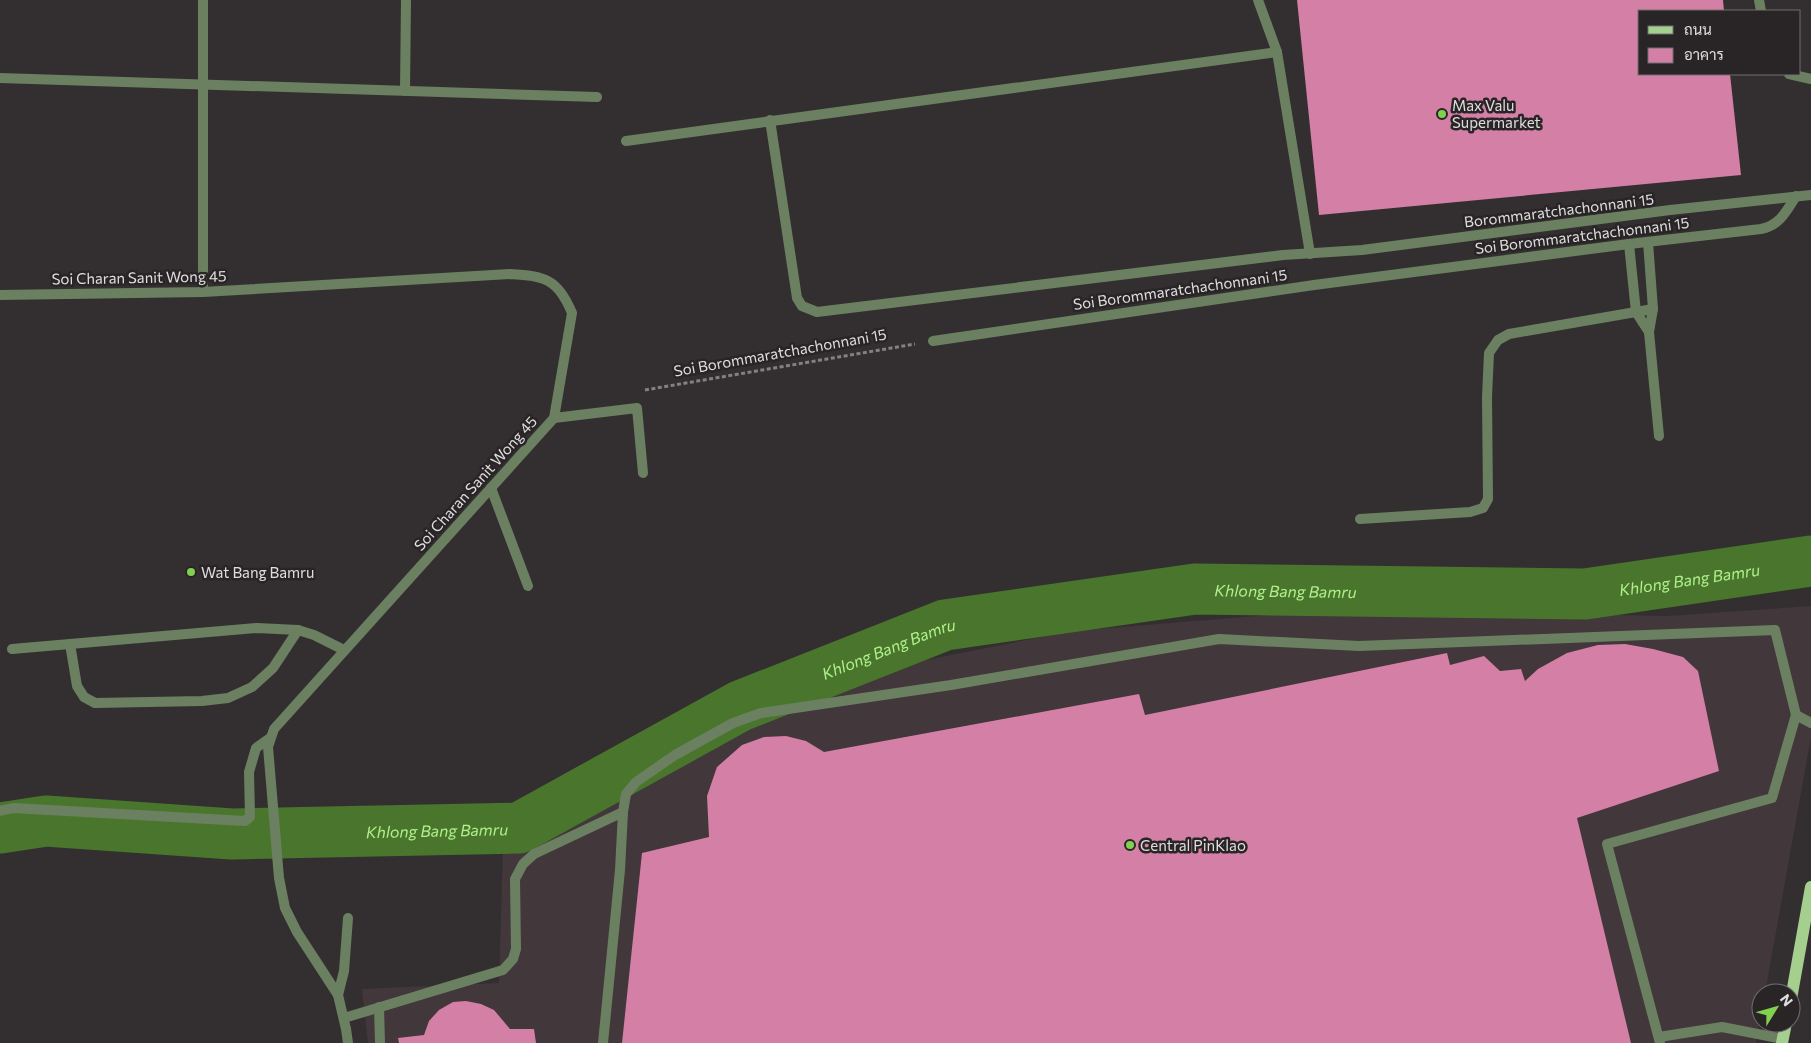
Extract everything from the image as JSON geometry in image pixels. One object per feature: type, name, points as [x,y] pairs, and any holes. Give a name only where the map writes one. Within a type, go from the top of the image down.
[{"type":"main road","points":[[1794,983],[1811,887]]},
{"type":"street","points":[[203,0],[204,292]]},
{"type":"street","points":[[405,91],[406,0]]},
{"type":"street","points":[[1258,0],[1277,52],[1310,254]]},
{"type":"street","points":[[626,141],[1277,52]]},
{"type":"street","points":[[1795,75],[1811,79]]},
{"type":"street","points":[[0,78],[597,96]]},
{"type":"street","name":"Borommaratchachonnani 15","points":[[770,120],[797,298],[802,306],[817,312],[1283,255],[1362,250],[1803,196]]},
{"type":"street","name":"Soi Borommaratchachonnani 15","points":[[933,341],[1314,285],[1771,226],[1781,220],[1803,196]]},
{"type":"street","points":[[1648,242],[1653,309],[1650,332],[1659,436]]},
{"type":"street","points":[[1629,244],[1636,312],[1650,332]]},
{"type":"street","name":"Soi Charan Sanit Wong 45","points":[[0,295],[204,292],[510,274],[536,276],[552,283],[565,297],[572,313],[554,418],[274,729],[269,743],[256,748],[249,772],[250,817],[245,821],[12,808],[0,810]]},
{"type":"street","points":[[1360,519],[1470,512],[1483,508],[1488,499],[1487,397],[1489,353],[1498,340],[1509,334],[1653,309]]},
{"type":"street","points":[[554,418],[637,408],[643,472]]},
{"type":"street","points":[[491,488],[528,586]]},
{"type":"street","points":[[12,649],[257,628],[298,630],[314,635],[344,650]]},
{"type":"street","points":[[70,644],[76,686],[84,697],[95,703],[202,701],[228,698],[252,687],[273,668],[298,630]]},
{"type":"street","points":[[603,1043],[626,794],[636,782],[674,755],[733,722],[761,713],[951,685],[1219,639],[1359,646],[1775,630],[1796,715],[1772,798],[1607,844],[1660,1040],[1722,1027],[1783,1041]]},
{"type":"street","points":[[1796,715],[1811,723]]},
{"type":"street","points":[[269,743],[279,878],[285,908],[297,932],[338,995],[348,1043]]},
{"type":"street","points":[[344,1018],[503,970],[513,959],[516,949],[516,880],[522,864],[534,854],[623,812]]},
{"type":"street","points":[[338,995],[344,971],[348,918]]},
{"type":"street","points":[[379,1007],[380,1043]]},
{"type":"path","name":"Soi Borommaratchachonnani 15","points":[[644,390],[933,341]]},
{"type":"shaded area","name":"Central PinKlao","points":[[1811,606],[1811,737],[1767,983],[1751,983],[1751,1033],[1758,1033],[1756,1043],[368,1043],[362,989],[499,983],[503,849],[619,783],[870,671],[1072,631],[1341,609],[1668,616]]},
{"type":"building","points":[[1297,0],[1723,0],[1724,10],[1638,10],[1638,75],[1730,75],[1741,175],[1319,215]]},
{"type":"building","name":"Central PinKlao","points":[[1625,644],[1683,657],[1698,671],[1719,771],[1577,818],[1631,1043],[622,1043],[642,853],[709,837],[707,796],[717,767],[742,745],[764,737],[786,736],[806,741],[824,752],[1139,694],[1145,715],[1447,653],[1450,665],[1484,656],[1500,671],[1521,669],[1525,681],[1538,669],[1567,653],[1598,645]]},
{"type":"building","points":[[466,1001],[481,1004],[494,1010],[510,1029],[534,1029],[536,1043],[399,1043],[398,1038],[424,1035],[429,1021],[439,1010],[453,1002]]},
{"type":"waterway","name":"Khlong Bang Bamru","points":[[0,828],[46,821],[232,834],[519,828],[740,706],[945,625],[1195,589],[1585,594],[1811,561]]},
{"type":"place","name":"Max Valu Supermarket","points":[[1442,114]]},
{"type":"place","name":"Wat Bang Bamru","points":[[191,572]]},
{"type":"place","name":"Central PinKlao","points":[[1130,845]]}]
